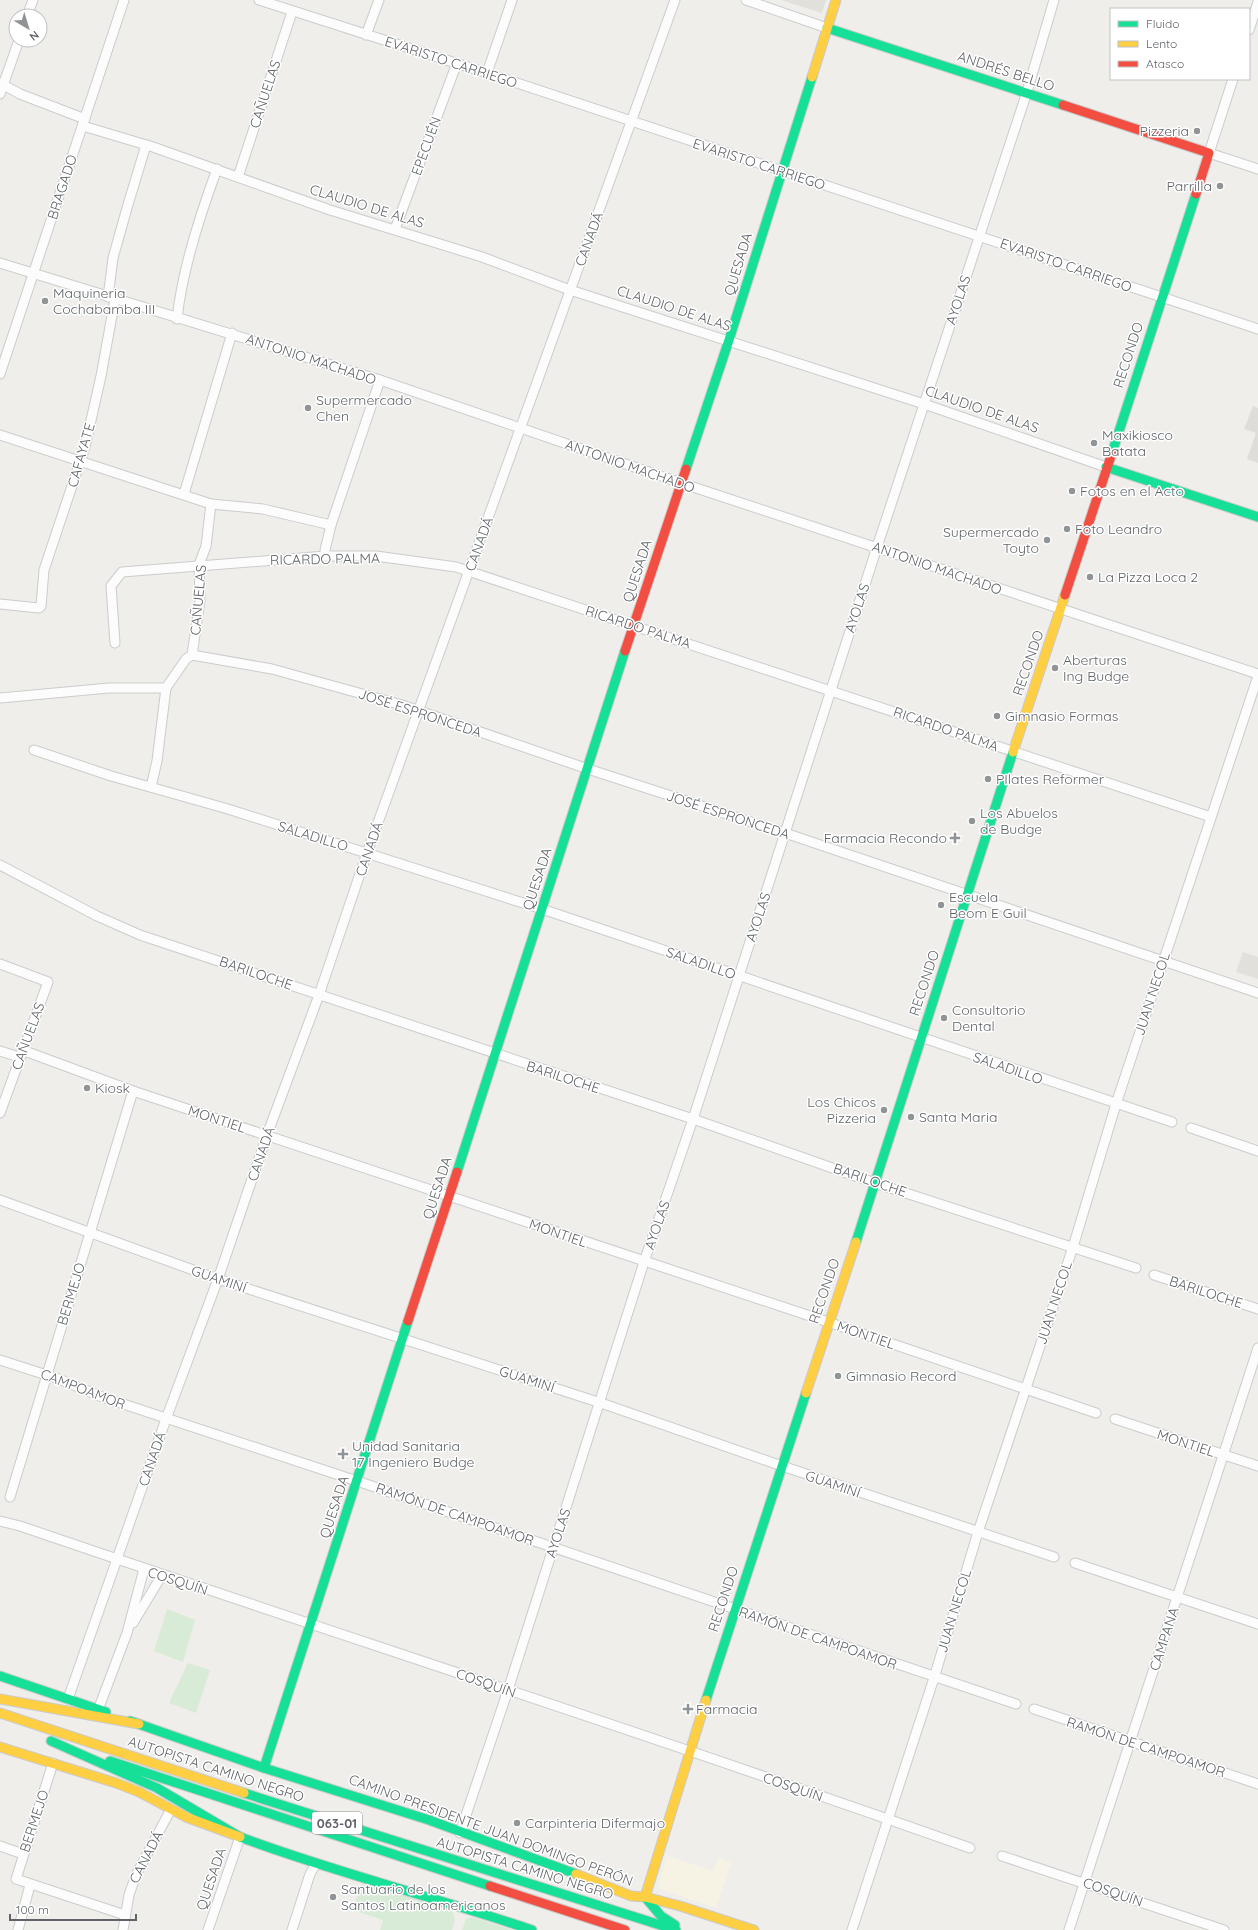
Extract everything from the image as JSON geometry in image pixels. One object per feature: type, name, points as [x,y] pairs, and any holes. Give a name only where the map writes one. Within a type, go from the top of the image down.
[{"type":"main road","name":"QUESADA","points":[[264,1768],[404,1340],[449,1195],[633,626],[729,340],[836,0]]},
{"type":"main road","name":"ANDRÉS BELLO","points":[[827,28],[1027,92],[1209,153]]},
{"type":"main road","name":"RECONDO","points":[[645,1897],[688,1752],[875,1182],[1013,752],[1209,153]]},
{"type":"main road","name":"CLAUDIO DE ALAS","points":[[1106,467],[1258,517]]},
{"type":"main road","points":[[0,1676],[139,1724]]},
{"type":"main road","points":[[0,1699],[139,1724]]},
{"type":"main road","name":"AUTOPISTA CAMINO NEGRO","points":[[0,1713],[349,1827],[676,1930]]},
{"type":"main road","name":"CAMINO PRESIDENTE JUAN DOMINGO PERÓN","points":[[139,1724],[264,1768],[429,1820],[460,1833],[580,1875],[631,1896],[645,1897],[688,1908],[754,1930]]},
{"type":"main road","name":"AUTOPISTA CAMINO NEGRO","points":[[240,1837],[157,1788],[47,1740],[625,1930]]},
{"type":"main road","points":[[0,1747],[116,1783],[139,1792],[203,1824],[316,1864],[465,1907],[532,1930]]},
{"type":"main road","points":[[645,1897],[662,1916],[684,1930]]},
{"type":"street","name":"BRAGADO","points":[[0,374],[124,0]]},
{"type":"street","name":"EVARISTO CARRIEGO","points":[[259,0],[292,12],[457,63],[1258,329]]},
{"type":"street","points":[[366,35],[379,0]]},
{"type":"street","points":[[487,73],[512,0]]},
{"type":"street","name":"CANADÁ","points":[[68,1699],[166,1419],[218,1279],[267,1136],[319,995],[367,853],[418,710],[521,430],[570,290],[633,121],[675,0]]},
{"type":"street","name":"ANDRÉS BELLO","points":[[746,0],[827,28]]},
{"type":"street","name":"AYOLAS","points":[[460,1833],[554,1548],[644,1262],[693,1119],[877,547],[1027,92],[1054,0]]},
{"type":"street","points":[[1250,27],[1258,2]]},
{"type":"street","name":"CAÑUELAS","points":[[238,177],[292,12]]},
{"type":"street","points":[[1,87],[16,48]]},
{"type":"street","name":"EPECUÉN","points":[[395,229],[457,63]]},
{"type":"street","name":"RECONDO","points":[[1209,153],[1233,80]]},
{"type":"street","name":"CLAUDIO DE ALAS","points":[[1,87],[84,122],[330,210],[482,257],[570,290],[924,404],[1106,467]]},
{"type":"street","name":"CAFAYATE","points":[[0,604],[39,608],[41,606],[44,570],[81,463],[101,376],[111,298],[113,258],[146,145]]},
{"type":"street","name":"ANDRÉS BELLO","points":[[1209,153],[1258,169]]},
{"type":"street","points":[[177,319],[178,302],[201,212],[217,169]]},
{"type":"street","name":"ANTONIO MACHADO","points":[[0,263],[177,319],[232,333],[380,380],[521,430],[1258,674]]},
{"type":"street","points":[[184,494],[232,333]]},
{"type":"street","points":[[326,556],[325,550],[331,525],[380,380]]},
{"type":"street","points":[[0,435],[81,463],[184,494],[211,504],[263,509],[331,525]]},
{"type":"street","name":"CAÑUELAS","points":[[166,688],[186,659],[192,655],[200,601],[199,565],[206,546],[211,504]]},
{"type":"street","name":"RICARDO PALMA","points":[[115,643],[111,586],[122,572],[326,556],[376,556],[469,570],[633,626],[831,690],[1211,817]]},
{"type":"street","name":"JOSÉ ESPRONCEDA","points":[[192,655],[279,671],[418,710],[588,769],[784,833],[1258,993]]},
{"type":"street","name":"JUAN NECOL","points":[[852,1930],[934,1678],[978,1532],[1073,1247],[1116,1104],[1258,674]]},
{"type":"street","points":[[0,698],[109,688],[166,688],[151,787]]},
{"type":"street","name":"SALADILLO","points":[[34,750],[111,776],[228,809],[542,909],[1172,1122]]},
{"type":"street","name":"BARILOCHE","points":[[0,865],[96,916],[125,929],[693,1119],[875,1182],[1136,1268]]},
{"type":"street","name":"CAÑUELAS","points":[[0,964],[48,982],[20,1054],[0,1113]]},
{"type":"street","name":"MONTIEL","points":[[0,1051],[20,1054],[449,1195],[644,1262],[828,1322],[1096,1413]]},
{"type":"street","name":"BERMEJO","points":[[10,1496],[133,1091]]},
{"type":"street","points":[[1191,1128],[1258,1151]]},
{"type":"street","name":"GUAMINÍ","points":[[0,1200],[218,1279],[600,1403],[1054,1557]]},
{"type":"street","name":"BARILOCHE","points":[[1154,1275],[1258,1309]]},
{"type":"street","name":"CAMPANA","points":[[1069,1930],[1258,1348]]},
{"type":"street","name":"CAMPOAMOR","points":[[0,1360],[47,1375],[102,1397],[166,1419]]},
{"type":"street","name":"RAMÓN DE CAMPOAMOR","points":[[166,1419],[357,1481],[934,1678],[1016,1704]]},
{"type":"street","name":"MONTIEL","points":[[1115,1419],[1258,1466]]},
{"type":"street","name":"COSQUÍN","points":[[0,1521],[20,1526],[144,1569],[508,1690],[970,1848]]},
{"type":"street","points":[[1075,1563],[1178,1596],[1258,1624]]},
{"type":"street","points":[[98,1710],[127,1633],[144,1569]]},
{"type":"street","points":[[127,1633],[162,1575]]},
{"type":"street","name":"RAMÓN DE CAMPOAMOR","points":[[1034,1709],[1258,1784]]},
{"type":"street","name":"BERMEJO","points":[[30,1885],[16,1879],[53,1763]]},
{"type":"street","name":"CANADÁ","points":[[123,1930],[128,1895],[136,1875],[171,1809]]},
{"type":"street","name":"QUESADA","points":[[208,1930],[240,1837]]},
{"type":"street","points":[[0,1846],[23,1854]]},
{"type":"street","name":"COSQUÍN","points":[[1002,1856],[1084,1882],[1224,1930]]},
{"type":"street","points":[[292,1930],[310,1874],[316,1864]]},
{"type":"street","points":[[18,1930],[30,1885],[126,1915]]},
{"type":"shaded area","points":[[781,0],[826,0],[822,13]]},
{"type":"shaded area","points":[[1253,406],[1258,408],[1258,463],[1247,459],[1256,433],[1244,429]]},
{"type":"shaded area","points":[[1243,952],[1258,957],[1258,979],[1236,972]]},
{"type":"shaded area","points":[[667,1856],[713,1871],[718,1858],[731,1862],[716,1908],[662,1890],[658,1884]]},
{"type":"green space","points":[[167,1609],[195,1620],[183,1662],[154,1651]]},
{"type":"green space","points":[[188,1663],[210,1670],[196,1713],[169,1703]]},
{"type":"green space","points":[[361,1884],[448,1908],[454,1915],[452,1930],[380,1930],[383,1920],[353,1910]]},
{"type":"green space","points":[[472,1917],[512,1930],[462,1930],[466,1919]]},
{"type":"traffic: fast","points":[[827,28],[1063,105]]},
{"type":"traffic: fast","points":[[686,469],[729,340],[812,77]]},
{"type":"traffic: fast","points":[[1112,453],[1196,194]]},
{"type":"traffic: fast","points":[[1106,467],[1258,517]]},
{"type":"traffic: fast","points":[[457,1172],[625,651]]},
{"type":"traffic: fast","points":[[856,1242],[1013,752]]},
{"type":"traffic: fast","points":[[264,1768],[408,1321]]},
{"type":"traffic: fast","points":[[706,1700],[806,1393]]},
{"type":"traffic: fast","points":[[0,1676],[106,1712]]},
{"type":"traffic: fast","points":[[130,1721],[264,1768],[429,1820],[576,1874]]},
{"type":"traffic: fast","points":[[51,1741],[157,1788],[240,1837]]},
{"type":"traffic: fast","points":[[110,1761],[490,1886]]},
{"type":"traffic: fast","points":[[244,1793],[676,1930]]},
{"type":"traffic: fast","points":[[240,1837],[349,1874],[532,1930]]},
{"type":"traffic: fast","points":[[645,1897],[661,1916],[675,1925]]},
{"type":"traffic: slow","points":[[812,77],[836,0]]},
{"type":"traffic: slow","points":[[1013,752],[1065,595]]},
{"type":"traffic: slow","points":[[806,1393],[856,1242]]},
{"type":"traffic: slow","points":[[0,1699],[139,1724]]},
{"type":"traffic: slow","points":[[645,1897],[706,1700]]},
{"type":"traffic: slow","points":[[0,1713],[244,1793]]},
{"type":"traffic: slow","points":[[0,1747],[116,1783],[139,1792],[186,1817],[240,1837]]},
{"type":"traffic: slow","points":[[576,1874],[631,1896],[645,1897],[680,1906],[754,1930]]},
{"type":"traffic: jam","points":[[1063,105],[1209,153],[1196,194]]},
{"type":"traffic: jam","points":[[1065,595],[1112,453]]},
{"type":"traffic: jam","points":[[625,651],[686,469]]},
{"type":"traffic: jam","points":[[408,1321],[457,1172]]},
{"type":"traffic: jam","points":[[490,1886],[625,1930]]},
{"type":"place","name":"Pizzeria","points":[[1197,131]]},
{"type":"place","name":"Parrilla","points":[[1220,186]]},
{"type":"place","name":"Maquineria Cochabamba III","points":[[45,301]]},
{"type":"place","name":"Supermercado Chen","points":[[308,408]]},
{"type":"place","name":"Maxikiosco Batata","points":[[1094,443]]},
{"type":"place","name":"Fotos en el Acto","points":[[1072,491]]},
{"type":"place","name":"Foto Leandro","points":[[1067,529]]},
{"type":"place","name":"Supermercado Toyto","points":[[1047,540]]},
{"type":"place","name":"La Pizza Loca 2","points":[[1090,577]]},
{"type":"place","name":"Aberturas Ing Budge","points":[[1055,668]]},
{"type":"place","name":"Gimnasio Formas","points":[[997,716]]},
{"type":"place","name":"PIlates Reformer","points":[[988,779]]},
{"type":"place","name":"Los Abuelos de Budge","points":[[972,821]]},
{"type":"place","name":"Farmacia Recondo","points":[[955,838]]},
{"type":"place","name":"Escuela Beom E Guil","points":[[941,905]]},
{"type":"place","name":"Consultorio Dental","points":[[944,1018]]},
{"type":"place","name":"Kiosk","points":[[87,1088]]},
{"type":"place","name":"Los Chicos Pizzeria","points":[[884,1110]]},
{"type":"place","name":"Santa Maria","points":[[911,1117]]},
{"type":"place","name":"Gimnasio Record","points":[[838,1376]]},
{"type":"place","name":"Unidad Sanitaria 17 Ingeniero Budge","points":[[343,1454]]},
{"type":"place","name":"Farmacia","points":[[688,1709]]},
{"type":"place","name":"Carpinteria Difermajo","points":[[517,1823]]},
{"type":"place","name":"Santuario de los Santos Latinoamericanos","points":[[333,1897]]}]
